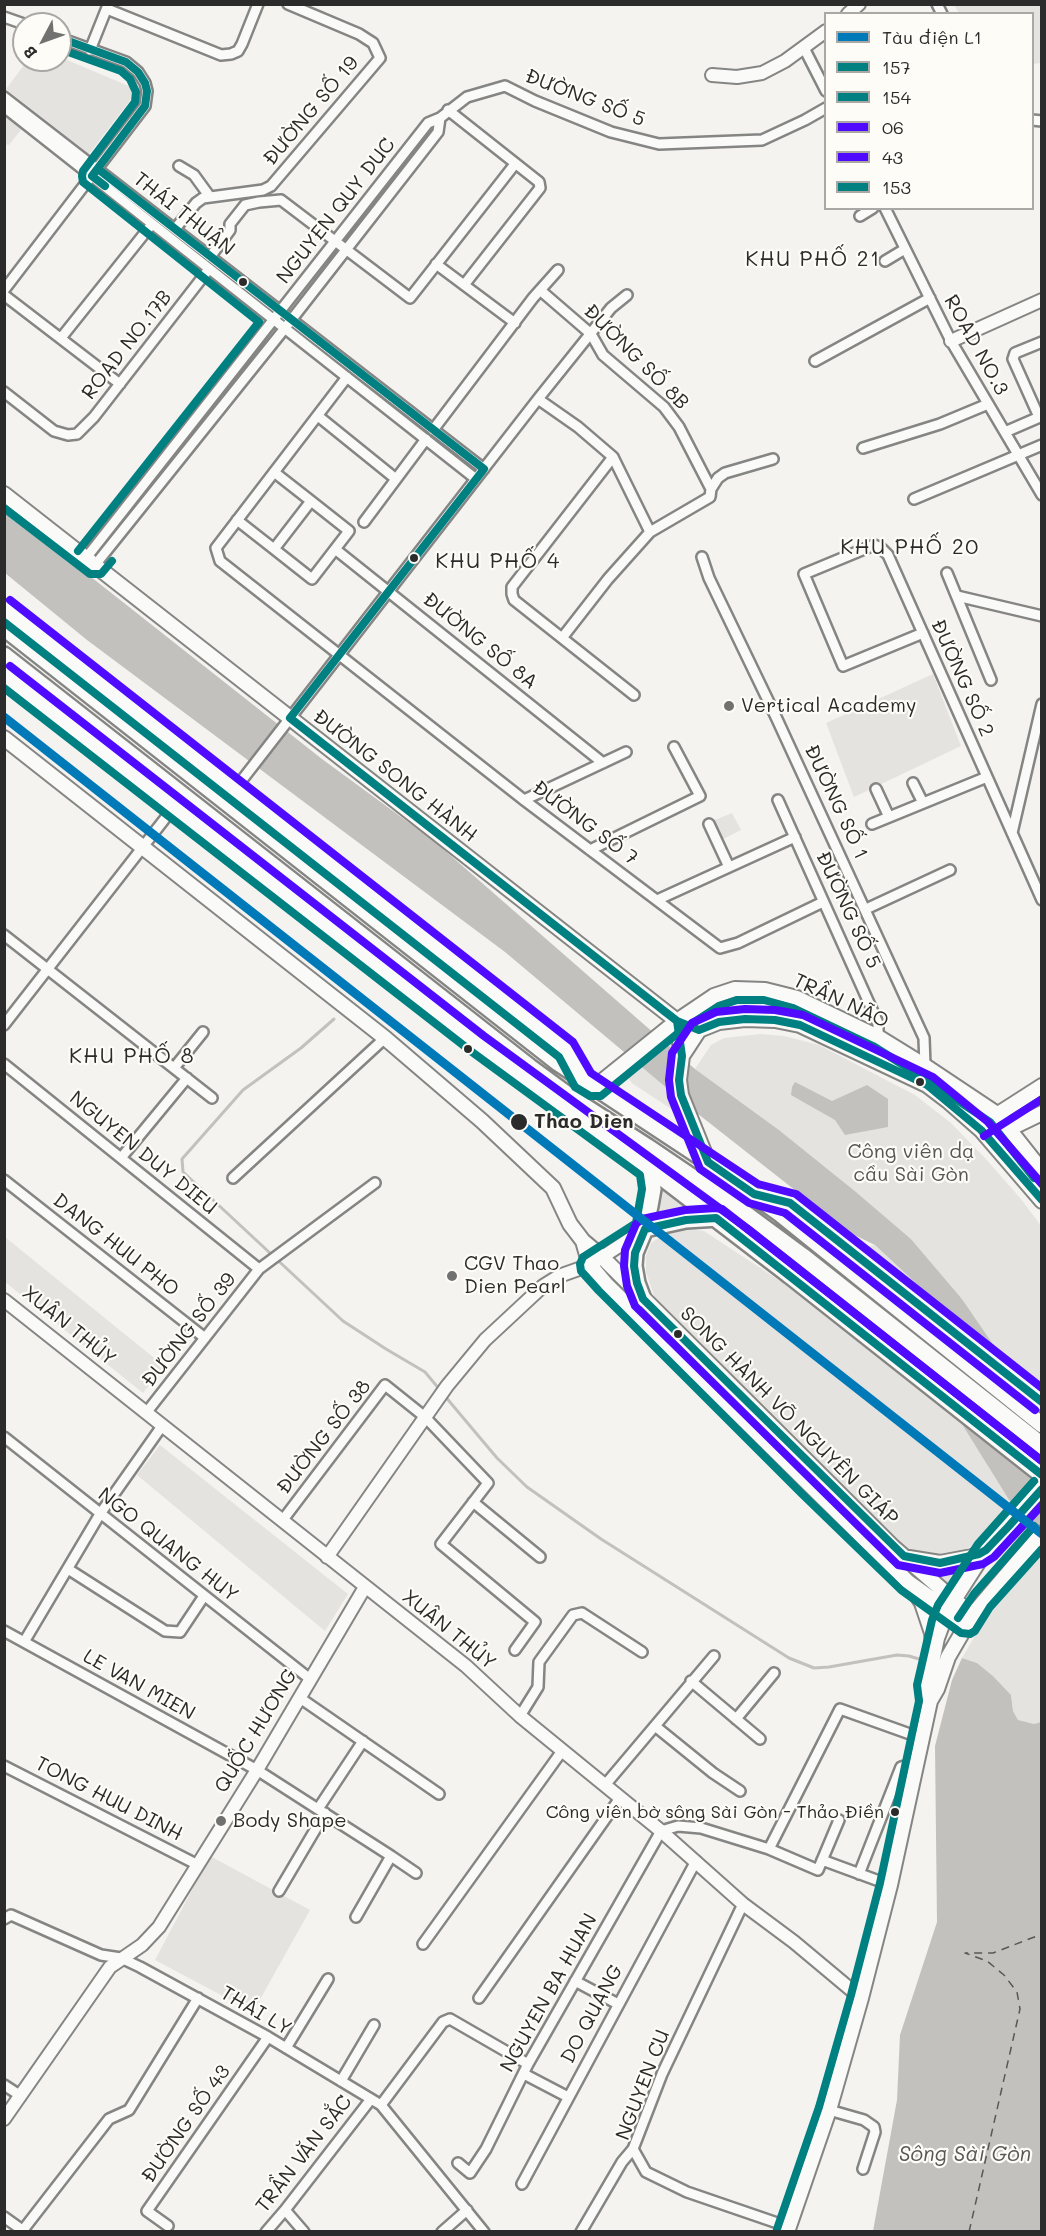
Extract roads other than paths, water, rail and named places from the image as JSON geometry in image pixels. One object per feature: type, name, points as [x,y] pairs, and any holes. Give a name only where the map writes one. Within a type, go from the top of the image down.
[{"type":"main road","name":"ĐƯỜNG SONG HÀNH","points":[[4,494],[287,722],[677,1021],[699,1030]]},
{"type":"main road","points":[[4,608],[567,1050],[589,1083]]},
{"type":"main road","points":[[4,628],[558,1063],[754,1194],[785,1209],[1041,1402]]},
{"type":"main road","points":[[4,655],[530,1067],[574,1100],[648,1147],[1041,1460]]},
{"type":"main road","points":[[4,674],[525,1079],[649,1169],[796,1266],[1041,1445]]},
{"type":"main road","name":"SONG HÀNH VÕ NGUYÊN GIÁP","points":[[4,738],[384,1038],[482,1121],[554,1188],[570,1224],[583,1241],[602,1257],[904,1556],[950,1606]]},
{"type":"main road","name":"TRẦN NÃO","points":[[589,1083],[629,1059],[677,1021],[714,996],[735,990],[765,990],[797,998],[878,1037],[925,1066],[996,1114],[1041,1171]]},
{"type":"main road","name":"TRẦN NÃO","points":[[699,1030],[719,1022],[745,1019],[775,1020],[800,1025],[927,1085],[978,1127],[1041,1202]]},
{"type":"main road","points":[[677,1021],[682,1056],[679,1080],[684,1104],[708,1162]]},
{"type":"main road","points":[[682,1056],[699,1030]]},
{"type":"main road","points":[[978,1127],[1041,1086]]},
{"type":"main road","points":[[992,1142],[1009,1130],[1041,1114]]},
{"type":"main road","points":[[643,1299],[634,1266],[635,1253],[645,1228],[653,1189],[648,1147]]},
{"type":"main road","points":[[648,1147],[658,1166],[723,1218]]},
{"type":"main road","points":[[785,1209],[1041,1425]]},
{"type":"main road","points":[[645,1228],[686,1220],[723,1218]]},
{"type":"main road","name":"SONG HÀNH VÕ NGUYÊN GIÁP","points":[[583,1241],[590,1265],[606,1284],[908,1582],[970,1619]]},
{"type":"main road","points":[[796,1266],[1041,1475]]},
{"type":"main road","points":[[788,2229],[829,2110],[890,1885],[941,1655],[939,1631],[950,1606],[986,1550],[1041,1488]]},
{"type":"main road","points":[[941,1655],[1041,1533]]},
{"type":"main road","points":[[904,1556],[939,1563],[972,1557],[986,1550]]},
{"type":"main road","points":[[908,1582],[922,1603],[941,1655]]},
{"type":"street","points":[[90,50],[108,7],[221,55],[231,54],[238,51],[242,44],[258,4]]},
{"type":"street","name":"ĐƯỜNG SỐ 19","points":[[175,229],[196,203],[203,198],[263,190],[272,186],[380,58],[373,43],[359,34],[288,4]]},
{"type":"street","points":[[712,75],[737,77],[762,73],[785,61],[824,32]]},
{"type":"street","points":[[4,290],[145,106],[147,91],[138,72],[126,62],[72,43]]},
{"type":"street","points":[[804,48],[824,89]]},
{"type":"street","name":"ĐƯỜNG SỐ 5","points":[[505,86],[535,101],[611,132],[659,144],[762,140],[824,109]]},
{"type":"street","name":"NGUYEN QUY DUC","points":[[90,561],[130,502],[428,123],[440,118],[467,97],[505,86]]},
{"type":"street","name":"THÁI THUẬN","points":[[4,97],[95,173],[175,229],[484,469]]},
{"type":"street","points":[[4,107],[95,173],[152,224],[476,479]]},
{"type":"street","points":[[448,110],[539,182],[540,188],[464,285]]},
{"type":"street","name":"NGUYEN QUY DUC","points":[[90,561],[139,509],[285,328],[438,132],[440,118]]},
{"type":"street","points":[[210,257],[230,230],[230,224],[245,205],[281,200],[410,298],[515,164]]},
{"type":"street","points":[[179,166],[194,175],[210,197]]},
{"type":"street","points":[[860,216],[870,210]]},
{"type":"street","name":"ROAD NO.3","points":[[886,210],[951,340],[1041,495]]},
{"type":"street","points":[[61,338],[152,224]]},
{"type":"street","points":[[885,261],[905,249]]},
{"type":"street","points":[[436,264],[515,323]]},
{"type":"street","name":"ROAD NO.17B","points":[[4,392],[54,431],[68,435],[77,434],[120,384],[209,269]]},
{"type":"street","points":[[434,430],[540,290],[558,270]]},
{"type":"street","name":"ĐƯỜNG SỐ 8B","points":[[540,290],[591,334],[603,355],[664,407],[679,427],[711,489]]},
{"type":"street","points":[[4,295],[120,384]]},
{"type":"street","points":[[235,789],[538,399],[611,308],[627,296]]},
{"type":"street","points":[[815,361],[930,298]]},
{"type":"street","points":[[951,340],[1041,300]]},
{"type":"street","points":[[843,333],[848,343]]},
{"type":"street","points":[[1005,432],[1040,417],[1013,358],[1015,353],[1041,342]]},
{"type":"street","points":[[274,472],[349,531],[312,579],[237,520],[347,377]]},
{"type":"street","points":[[538,399],[578,427],[613,457],[651,532]]},
{"type":"street","points":[[863,448],[940,424],[988,404]]},
{"type":"street","points":[[318,416],[396,479]]},
{"type":"street","points":[[364,522],[426,440]]},
{"type":"street","points":[[914,499],[1041,445]]},
{"type":"street","points":[[174,447],[183,454]]},
{"type":"street","points":[[613,457],[512,586],[514,600],[634,696]]},
{"type":"street","points":[[562,638],[608,579],[651,532],[710,497],[711,489],[724,473],[773,459]]},
{"type":"street","points":[[274,549],[311,501]]},
{"type":"street","points":[[130,502],[139,509]]},
{"type":"street","name":"ĐƯỜNG SỐ 7","points":[[237,520],[216,548],[220,561],[524,800],[720,948],[738,943],[824,902]]},
{"type":"street","name":"ĐƯỜNG SỐ 2","points":[[922,633],[843,666],[804,574],[874,545],[888,555],[1041,900]]},
{"type":"street","name":"ĐƯỜNG SỐ 8A","points":[[335,549],[603,763]]},
{"type":"street","name":"ĐƯỜNG SỐ 1","points":[[702,557],[709,578],[866,909],[924,1038],[925,1066]]},
{"type":"street","points":[[947,573],[991,680]]},
{"type":"street","points":[[957,596],[1041,616]]},
{"type":"street","points":[[1011,833],[1038,731],[1041,704]]},
{"type":"street","points":[[590,850],[700,796],[674,747]]},
{"type":"street","points":[[524,800],[626,752]]},
{"type":"street","points":[[872,824],[987,777]]},
{"type":"street","points":[[914,783],[923,803]]},
{"type":"street","points":[[876,789],[889,817]]},
{"type":"street","name":"ĐƯỜNG SỐ 5","points":[[778,800],[878,1023],[878,1037]]},
{"type":"street","points":[[4,1025],[174,807]]},
{"type":"street","points":[[709,824],[729,867]]},
{"type":"street","points":[[657,900],[795,837]]},
{"type":"street","points":[[866,909],[950,870]]},
{"type":"street","points":[[4,934],[212,1098]]},
{"type":"street","points":[[174,1068],[203,1032]]},
{"type":"street","points":[[233,1178],[384,1038]]},
{"type":"street","name":"NGUYEN DUY DIEU","points":[[4,1064],[121,1158],[263,1267]]},
{"type":"street","points":[[121,1158],[187,1078]]},
{"type":"street","name":"DANG HUU PHO","points":[[4,1180],[205,1338]]},
{"type":"street","name":"ĐƯỜNG SỐ 39","points":[[146,1413],[263,1267],[375,1183]]},
{"type":"street","points":[[327,1557],[447,1386],[485,1340],[543,1286],[559,1276],[590,1265],[645,1228]]},
{"type":"street","name":"XUÂN THỦY","points":[[4,1300],[466,1666],[520,1716],[661,1831],[743,1904],[794,1942],[861,1998]]},
{"type":"street","name":"ĐƯỜNG SỐ 38","points":[[282,1521],[385,1385],[425,1417]]},
{"type":"street","points":[[425,1417],[488,1483],[441,1544],[534,1622],[515,1650]]},
{"type":"street","points":[[24,1642],[100,1514],[162,1426]]},
{"type":"street","name":"NGO QUANG HUY","points":[[4,1437],[310,1679]]},
{"type":"street","points":[[473,1502],[540,1557]]},
{"type":"street","points":[[68,1569],[165,1631],[180,1632],[204,1596]]},
{"type":"street","name":"QUỐC HƯƠNG","points":[[4,2119],[110,1967],[142,1945],[159,1927],[257,1770],[365,1587]]},
{"type":"street","points":[[520,1716],[538,1687],[539,1662],[573,1615],[582,1613],[642,1652]]},
{"type":"street","name":"LE VAN MIEN","points":[[4,1631],[257,1770],[416,1873]]},
{"type":"street","points":[[605,1785],[714,1656]]},
{"type":"street","points":[[736,1719],[774,1673]]},
{"type":"street","points":[[691,1682],[760,1739]]},
{"type":"street","points":[[300,1698],[439,1794]]},
{"type":"street","points":[[770,1849],[840,1709],[921,1738]]},
{"type":"street","points":[[655,1726],[713,1773],[740,1791]]},
{"type":"street","points":[[279,1891],[321,1811],[363,1741]]},
{"type":"street","points":[[423,1944],[562,1751]]},
{"type":"street","points":[[859,1874],[901,1767],[916,1763]]},
{"type":"street","name":"TONG HUU DINH","points":[[4,1766],[198,1864]]},
{"type":"street","points":[[478,1998],[620,1798]]},
{"type":"street","points":[[661,1831],[678,1826],[701,1828],[770,1849],[818,1870],[839,1820]]},
{"type":"street","name":"NGUYEN BA HUAN","points":[[458,2163],[470,2173],[497,2130],[528,2064],[661,1831]]},
{"type":"street","points":[[356,1917],[392,1856]]},
{"type":"street","points":[[822,1860],[890,1885]]},
{"type":"street","name":"DO QUANG","points":[[522,2184],[696,1861]]},
{"type":"street","name":"NGUYEN CU","points":[[743,1904],[662,2074],[633,2149],[646,2172],[687,2192],[788,2229]]},
{"type":"street","name":"THÁI LY","points":[[4,1919],[11,1915],[101,1955],[121,1958],[268,2037],[381,2105],[484,2232]]},
{"type":"street","points":[[286,2048],[328,1978]]},
{"type":"street","points":[[575,1981],[618,2004]]},
{"type":"street","points":[[4,2217],[24,2231],[109,2119],[129,2110],[198,1998]]},
{"type":"street","points":[[381,2105],[442,2022],[450,2019],[528,2064]]},
{"type":"street","points":[[341,2081],[374,2025]]},
{"type":"street","name":"ĐƯỜNG SỐ 43","points":[[168,2226],[147,2211],[268,2037]]},
{"type":"street","points":[[524,2074],[568,2097]]},
{"type":"street","points":[[4,2085],[21,2096]]},
{"type":"street","name":"TRẦN VĂN SẮC","points":[[266,2232],[371,2099]]},
{"type":"street","points":[[829,2110],[864,2120],[874,2127],[875,2132],[863,2169]]},
{"type":"street","points":[[581,2232],[622,2162],[633,2149]]},
{"type":"street","points":[[285,2210],[301,2229]]},
{"type":"street","points":[[442,2232],[467,2210]]},
{"type":"water","points":[[4,506],[322,759],[434,841],[695,1069],[779,1130],[911,1239],[962,1299],[1010,1369],[1010,1410],[1016,1466],[1041,1487],[1041,1534],[1014,1508],[962,1424],[932,1341],[920,1287],[875,1245],[826,1221],[805,1198],[693,1110],[505,952],[87,640],[5,573]]},
{"type":"water","points":[[795,1082],[832,1101],[867,1085],[888,1099],[888,1127],[845,1135],[835,1120],[791,1095]]},
{"type":"water","name":"Sông Sài Gòn","points":[[962,1658],[977,1663],[1011,1695],[1013,1711],[1018,1720],[1034,1724],[1041,1722],[1041,2231],[873,2231],[897,2100],[900,2035],[937,1922],[935,1746],[952,1680]]},
{"type":"waterway","points":[[334,1019],[301,1048],[243,1090],[182,1159],[183,1172],[343,1321],[425,1372],[440,1390]]},
{"type":"waterway","points":[[444,1395],[497,1458],[527,1487],[601,1539],[789,1658],[814,1668],[897,1655],[929,1662]]},
{"type":"metro line","name":"L1","points":[[4,717],[1042,1534]]},
{"type":"place","name":"Vertical Academy","points":[[729,706]]},
{"type":"place","name":"Thao Dien","points":[[519,1122]]},
{"type":"place","name":"CGV Thao Dien Pearl","points":[[452,1276]]},
{"type":"place","name":"Công viên bờ sông Sài Gòn - Thảo Điền","points":[[895,1812]]},
{"type":"place","name":"Body Shape","points":[[221,1821]]},
{"type":"district","name":"KHU PHỐ 21","points":[[813,260]]},
{"type":"district","name":"KHU PHỐ 20","points":[[910,548]]},
{"type":"district","name":"KHU PHỐ 4","points":[[498,562]]},
{"type":"district","name":"KHU PHỐ 8","points":[[132,1057]]},
{"type":"park label","name":"Công viên dạ cầu Sài Gòn","points":[[911,1164]]}]
